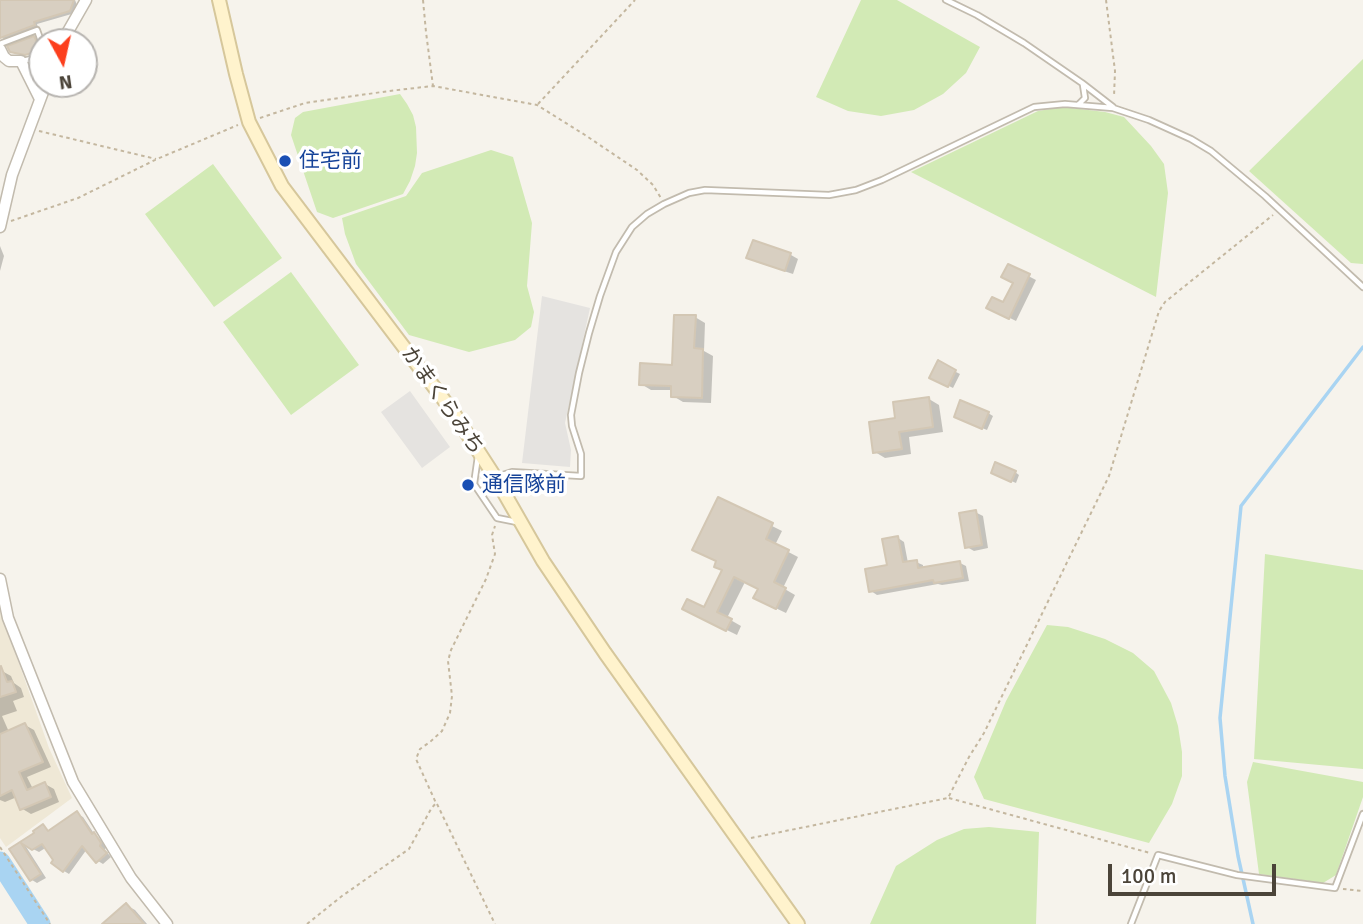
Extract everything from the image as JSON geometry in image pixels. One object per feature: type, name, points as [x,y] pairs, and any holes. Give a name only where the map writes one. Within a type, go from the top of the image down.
[{"type":"main road","name":"かまくらみち","points":[[219,0],[249,122],[282,186],[431,383],[479,452],[543,561],[605,653],[798,924]]},
{"type":"street","points":[[69,28],[86,0]]},
{"type":"street","points":[[0,49],[9,61],[21,61],[40,99],[12,175],[0,225]]},
{"type":"street","points":[[0,579],[8,618],[73,782],[136,885],[167,924]]},
{"type":"lane","points":[[946,0],[1024,43],[1113,108]]},
{"type":"lane","points":[[0,44],[28,33]]},
{"type":"lane","points":[[21,61],[28,59]]},
{"type":"lane","points":[[1078,105],[1085,98],[1082,83]]},
{"type":"lane","points":[[495,477],[512,472],[580,476],[581,454],[571,415],[579,373],[600,296],[616,252],[622,240],[639,220],[664,204],[705,190],[829,195],[845,193],[882,180],[1034,107],[1054,104],[1113,108],[1149,120],[1191,139],[1211,151],[1280,209],[1363,287]]},
{"type":"lane","points":[[479,452],[474,484],[497,518],[522,523]]},
{"type":"lane","points":[[1131,924],[1157,855],[1237,875],[1335,888],[1363,814]]},
{"type":"path","points":[[423,0],[433,86]]},
{"type":"path","points":[[537,105],[635,0]]},
{"type":"path","points":[[1106,0],[1115,71],[1113,108]]},
{"type":"path","points":[[256,120],[305,103],[433,86],[537,105],[637,170],[653,185],[664,204]]},
{"type":"path","points":[[0,225],[78,198],[157,159],[242,124]]},
{"type":"path","points":[[29,129],[157,159]]},
{"type":"path","points":[[948,798],[990,720],[1109,476],[1159,311],[1165,302],[1280,209]]},
{"type":"path","points":[[495,924],[416,760],[420,749],[442,731],[450,713],[452,696],[448,661],[495,554],[492,535],[497,518]]},
{"type":"path","points":[[740,842],[948,798],[1157,855]]},
{"type":"path","points":[[307,924],[409,849],[436,803]]},
{"type":"path","points":[[0,847],[50,924]]},
{"type":"path","points":[[1335,888],[1363,891]]},
{"type":"shaded area","points":[[542,296],[590,308],[565,423],[571,450],[570,467],[522,463]]},
{"type":"shaded area","points":[[410,391],[450,447],[422,468],[381,412]]},
{"type":"shaded area","points":[[0,603],[49,748],[72,798],[6,847],[0,838]]},
{"type":"green space","points":[[861,0],[897,0],[980,47],[966,73],[943,94],[914,110],[881,116],[848,111],[816,97]]},
{"type":"green space","points":[[1363,59],[1363,264],[1351,263],[1249,171]]},
{"type":"green space","points":[[400,94],[413,115],[417,153],[410,181],[403,194],[333,218],[317,212],[291,135],[295,118],[303,112]]},
{"type":"green space","points":[[1063,107],[1124,117],[1164,164],[1168,193],[1156,297],[911,172],[1038,111]]},
{"type":"green space","points":[[491,150],[513,157],[532,223],[527,286],[534,312],[531,327],[515,340],[469,352],[409,335],[356,264],[342,218],[406,196],[422,173]]},
{"type":"green space","points":[[213,164],[282,258],[214,307],[145,214]]},
{"type":"green space","points":[[291,272],[359,365],[291,415],[223,322]]},
{"type":"green space","points":[[1265,554],[1363,570],[1363,769],[1254,759]]},
{"type":"green space","points":[[1047,625],[1068,627],[1105,639],[1133,653],[1154,671],[1171,703],[1182,752],[1182,776],[1172,804],[1149,843],[984,799],[974,777],[1006,701]]},
{"type":"green space","points":[[1253,762],[1363,782],[1363,797],[1336,875],[1323,883],[1259,874],[1247,782]]},
{"type":"green space","points":[[989,827],[1039,832],[1036,924],[870,924],[896,866],[937,840],[964,829]]},
{"type":"building","points":[[0,0],[74,0],[70,11],[34,22],[35,25],[0,38]]},
{"type":"building","points":[[28,38],[28,54],[10,52],[7,46]]},
{"type":"building","points":[[753,240],[791,253],[785,271],[746,258]]},
{"type":"building","points":[[1008,264],[1030,274],[1009,319],[986,308],[992,297],[1003,302],[1013,283],[1001,277]]},
{"type":"building","points":[[674,315],[696,315],[694,348],[703,349],[702,398],[671,397],[671,386],[639,385],[640,363],[672,365]]},
{"type":"building","points":[[938,360],[956,370],[948,387],[929,378]]},
{"type":"building","points":[[929,397],[933,427],[899,432],[902,449],[873,453],[869,422],[895,418],[893,402]]},
{"type":"building","points":[[960,400],[989,412],[982,429],[954,417]]},
{"type":"building","points":[[995,462],[1016,471],[1011,482],[991,473]]},
{"type":"building","points":[[718,497],[773,523],[766,539],[789,550],[774,582],[786,588],[776,609],[753,598],[758,589],[734,577],[717,612],[732,619],[726,631],[682,609],[687,599],[704,607],[722,570],[714,567],[716,561],[692,550]]},
{"type":"building","points":[[976,510],[982,545],[965,548],[959,513]]},
{"type":"building","points":[[898,536],[903,562],[917,560],[918,568],[960,561],[963,578],[934,583],[933,580],[869,592],[865,569],[887,565],[882,539]]},
{"type":"building","points":[[0,667],[7,682],[12,681],[16,692],[0,697]]},
{"type":"building","points":[[25,723],[43,762],[19,772],[27,790],[45,782],[51,797],[20,810],[12,790],[0,796],[0,734]]},
{"type":"building","points":[[77,811],[107,853],[96,863],[82,846],[63,872],[51,863],[53,860],[42,844],[32,850],[21,843],[41,874],[30,881],[9,849],[43,824],[48,831]]},
{"type":"building","points":[[126,903],[144,924],[102,924]]},
{"type":"waterway","points":[[1253,924],[1225,776],[1220,718],[1241,506],[1363,347]]},
{"type":"waterway","points":[[0,862],[40,924]]},
{"type":"place","name":"住宅前","points":[[285,161]]},
{"type":"place","name":"通信隊前","points":[[468,485]]}]
